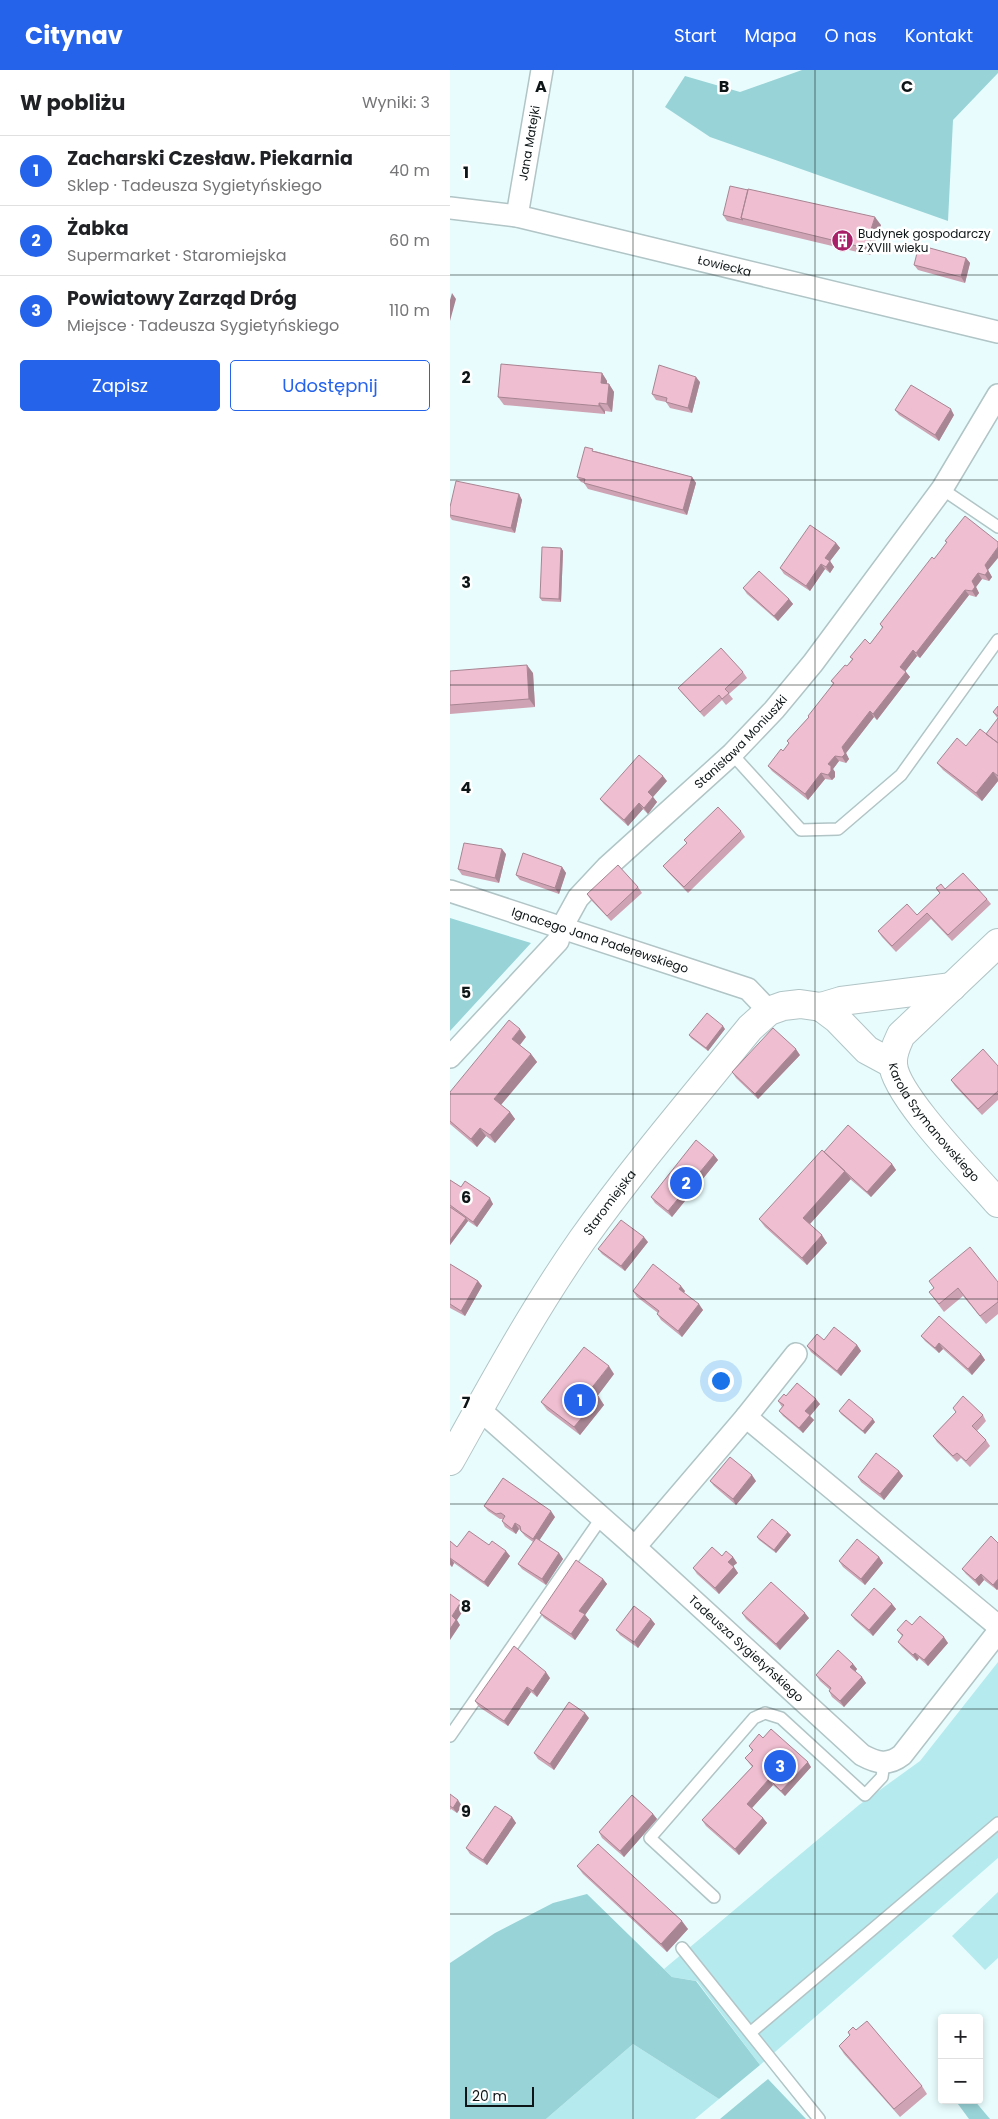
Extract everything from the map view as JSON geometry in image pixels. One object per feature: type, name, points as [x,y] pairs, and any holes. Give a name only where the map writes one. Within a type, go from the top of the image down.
[{"type":"street","name":"Jana Matejki","points":[[517,216],[542,70]]},
{"type":"street","name":"Łowiecka","points":[[450,208],[517,216],[998,332]]},
{"type":"street","name":"Stanisława Moniuszki","points":[[450,1057],[558,941],[562,927],[578,898],[607,867],[732,754],[774,710],[812,663],[942,489],[998,395]]},
{"type":"street","name":"Ignacego Jana Paderewskiego","points":[[450,891],[748,989],[769,1011]]},
{"type":"street","points":[[893,1064],[894,1051],[901,1035],[998,943]]},
{"type":"street","points":[[821,1007],[841,1001],[952,987]]},
{"type":"street","name":"Staromiejska","points":[[450,1461],[550,1287],[583,1239],[640,1164],[750,1028],[769,1011],[783,1006],[800,1004],[821,1007]]},
{"type":"street","name":"Karola Szymanowskiego","points":[[821,1007],[837,1019],[867,1050],[893,1064],[896,1077],[910,1101],[998,1203]]},
{"type":"street","points":[[635,1547],[746,1417],[796,1354]]},
{"type":"street","name":"Tadeusza Sygietyńskiego","points":[[479,1409],[602,1517],[862,1755],[873,1762],[884,1763]]},
{"type":"street","points":[[746,1417],[998,1626]]},
{"type":"street","points":[[884,1763],[893,1762],[902,1755],[998,1632]]},
{"type":"lane","points":[[942,489],[998,527]]},
{"type":"lane","points":[[732,754],[801,830],[838,829],[901,775],[998,640]]},
{"type":"lane","points":[[450,1736],[602,1517]]},
{"type":"lane","points":[[714,1897],[650,1838],[754,1718],[765,1713],[781,1718],[865,1795],[882,1778],[884,1763]]},
{"type":"lane","points":[[750,2033],[998,1822]]},
{"type":"lane","points":[[682,1948],[819,2119]]},
{"type":"shaded area","points":[[802,70],[998,70],[998,73],[953,120],[948,221],[710,137],[665,107],[685,76],[740,92]]},
{"type":"shaded area","points":[[450,918],[531,943],[450,1031]]},
{"type":"shaded area","points":[[998,1662],[998,1858],[760,2065],[697,1981],[672,1977],[664,1969],[859,1805],[920,1761]]},
{"type":"shaded area","points":[[998,1892],[998,1958],[985,1970],[952,1936]]},
{"type":"shaded area","points":[[587,1894],[672,1977],[696,1981],[760,2065],[719,2099],[633,2044],[546,2119],[450,2119],[450,1963],[495,1933],[553,1903]]},
{"type":"shaded area","points":[[633,2044],[719,2099],[695,2119],[546,2119]]},
{"type":"shaded area","points":[[768,2079],[806,2119],[720,2119]]},
{"type":"shaded area","points":[[958,2104],[977,2104],[990,2119],[969,2119]]},
{"type":"building","points":[[730,186],[748,190],[741,218],[743,220],[723,215]]},
{"type":"building","name":"Budynek gospodarczy z XVIII wieku","points":[[748,189],[875,217],[865,248],[741,218]]},
{"type":"building","points":[[919,245],[966,258],[961,277],[914,265]]},
{"type":"building","points":[[501,364],[602,373],[601,383],[609,384],[607,404],[599,403],[599,406],[498,397]]},
{"type":"building","points":[[659,365],[696,377],[688,408],[666,402],[667,398],[652,394]]},
{"type":"building","points":[[911,385],[951,409],[935,435],[895,410]]},
{"type":"building","points":[[585,447],[593,449],[592,451],[692,477],[683,510],[584,483],[585,479],[577,477]]},
{"type":"building","points":[[456,481],[519,494],[511,528],[450,515]]},
{"type":"building","points":[[965,516],[998,542],[998,547],[985,565],[988,571],[985,575],[978,573],[972,581],[975,587],[972,591],[965,590],[916,653],[913,650],[900,667],[906,672],[873,714],[870,711],[842,747],[845,754],[842,757],[835,756],[828,764],[831,766],[831,771],[828,775],[821,773],[805,794],[768,766],[781,749],[783,751],[789,743],[787,741],[809,717],[834,683],[831,681],[853,659],[850,657],[865,639],[870,644],[883,627],[880,624],[932,557],[934,559],[947,542],[945,541]]},
{"type":"building","points":[[810,525],[836,543],[825,558],[830,561],[826,567],[821,564],[806,586],[780,568]]},
{"type":"building","points":[[542,547],[561,548],[559,599],[540,598]]},
{"type":"building","points":[[759,571],[789,599],[774,616],[743,588]]},
{"type":"building","points":[[721,648],[743,672],[725,689],[729,693],[722,699],[719,695],[700,712],[678,688]]},
{"type":"building","points":[[527,665],[529,699],[450,705],[450,671]]},
{"type":"building","points":[[998,706],[998,716],[993,712]]},
{"type":"building","points":[[998,718],[998,743],[986,734]]},
{"type":"building","points":[[980,729],[998,743],[998,776],[993,772],[976,793],[937,763],[957,738],[966,746]]},
{"type":"building","points":[[639,755],[663,776],[648,792],[653,797],[644,808],[639,803],[624,820],[600,799]]},
{"type":"building","points":[[718,807],[741,831],[684,887],[663,866],[687,843],[684,840]]},
{"type":"building","points":[[464,843],[502,849],[495,878],[458,869]]},
{"type":"building","points":[[523,853],[562,867],[555,888],[516,875]]},
{"type":"building","points":[[618,865],[638,887],[607,916],[587,894]]},
{"type":"building","points":[[963,873],[987,899],[948,935],[927,913],[892,946],[878,931],[907,904],[917,915],[940,893],[936,888],[941,884],[945,889]]},
{"type":"building","points":[[707,1013],[723,1026],[706,1048],[689,1035]]},
{"type":"building","points":[[509,1020],[520,1029],[512,1039],[531,1054],[494,1099],[510,1112],[490,1135],[480,1128],[471,1139],[450,1121],[450,1092]]},
{"type":"building","points":[[773,1028],[796,1049],[755,1094],[732,1072]]},
{"type":"building","points":[[983,1049],[998,1066],[998,1091],[978,1109],[951,1080]]},
{"type":"building","points":[[848,1125],[892,1164],[867,1192],[824,1152]]},
{"type":"building","points":[[696,1140],[714,1155],[668,1211],[651,1197]]},
{"type":"building","points":[[822,1150],[845,1171],[803,1218],[822,1235],[802,1258],[759,1219]]},
{"type":"building","points":[[450,1180],[461,1187],[465,1181],[490,1198],[473,1222],[450,1205]]},
{"type":"building","points":[[450,1207],[466,1218],[450,1240]]},
{"type":"building","points":[[621,1220],[644,1237],[621,1266],[598,1249]]},
{"type":"building","points":[[970,1247],[998,1282],[998,1302],[980,1316],[958,1288],[939,1304],[929,1292],[934,1288],[929,1281]]},
{"type":"building","points":[[450,1264],[478,1281],[461,1311],[450,1304]]},
{"type":"building","points":[[653,1264],[681,1286],[679,1289],[699,1304],[678,1331],[657,1314],[659,1311],[633,1291]]},
{"type":"building","points":[[939,1316],[981,1354],[968,1369],[939,1343],[935,1348],[921,1336]]},
{"type":"building","points":[[834,1327],[857,1345],[837,1371],[807,1346],[817,1334],[824,1340]]},
{"type":"building","points":[[584,1347],[609,1366],[590,1390],[599,1397],[574,1427],[541,1402]]},
{"type":"building","points":[[797,1383],[816,1399],[805,1411],[810,1415],[799,1428],[779,1411],[784,1405],[778,1401],[784,1394],[786,1396]]},
{"type":"building","points":[[963,1396],[983,1415],[972,1426],[986,1440],[966,1461],[957,1453],[953,1456],[933,1436],[956,1412],[953,1408]]},
{"type":"building","points":[[849,1399],[873,1419],[863,1431],[839,1411]]},
{"type":"building","points":[[876,1453],[899,1471],[880,1494],[858,1477]]},
{"type":"building","points":[[730,1457],[752,1475],[733,1499],[710,1481]]},
{"type":"building","points":[[503,1478],[551,1511],[533,1539],[521,1531],[520,1526],[515,1523],[512,1529],[502,1521],[505,1516],[501,1513],[496,1514],[484,1506]]},
{"type":"building","points":[[772,1519],[788,1532],[774,1550],[757,1537]]},
{"type":"building","points":[[469,1531],[489,1545],[492,1541],[506,1551],[484,1582],[450,1558],[450,1541],[457,1547]]},
{"type":"building","points":[[991,1536],[998,1543],[998,1579],[993,1585],[981,1574],[975,1580],[962,1569]]},
{"type":"building","points":[[536,1538],[559,1553],[542,1579],[518,1564]]},
{"type":"building","points":[[857,1539],[879,1557],[861,1579],[839,1561]]},
{"type":"building","points":[[712,1547],[722,1556],[726,1551],[733,1557],[728,1562],[734,1567],[715,1588],[693,1568]]},
{"type":"building","points":[[576,1560],[603,1579],[579,1611],[585,1614],[571,1634],[540,1613]]},
{"type":"building","points":[[771,1582],[805,1613],[776,1644],[742,1613]]},
{"type":"building","points":[[874,1588],[892,1604],[869,1630],[851,1615]]},
{"type":"building","points":[[450,1594],[461,1602],[452,1616],[456,1620],[450,1629]]},
{"type":"building","points":[[634,1606],[651,1619],[634,1642],[616,1630]]},
{"type":"building","points":[[920,1616],[944,1637],[924,1660],[915,1653],[913,1655],[898,1642],[903,1635],[897,1630],[906,1620],[912,1625]]},
{"type":"building","points":[[514,1646],[546,1672],[533,1691],[527,1687],[504,1721],[475,1701]]},
{"type":"building","points":[[838,1650],[853,1664],[850,1667],[862,1677],[840,1701],[829,1691],[831,1688],[816,1675]]},
{"type":"building","points":[[569,1702],[585,1713],[550,1764],[534,1753]]},
{"type":"building","points":[[771,1729],[808,1762],[781,1791],[769,1779],[747,1804],[763,1818],[735,1849],[702,1820],[753,1766],[745,1758],[753,1750],[749,1746],[759,1734],[763,1738]]},
{"type":"building","points":[[450,1794],[458,1800],[453,1808],[450,1806]]},
{"type":"building","points":[[632,1795],[653,1814],[620,1851],[599,1832]]},
{"type":"building","points":[[495,1806],[512,1817],[483,1860],[466,1848]]},
{"type":"building","points":[[598,1844],[682,1921],[661,1944],[577,1866]]},
{"type":"building","points":[[867,2021],[922,2086],[894,2109],[839,2046],[850,2035],[848,2032],[853,2027],[856,2030]]},
{"type":"place","name":"Budynek gospodarczy z XVIII wieku","points":[[842,241]]},
{"type":"place","name":"Żabka","points":[[686,1183]]},
{"type":"place","name":"Zacharski Czesław. Piekarnia","points":[[580,1400]]},
{"type":"place","name":"Powiatowy Zarząd Dróg","points":[[780,1766]]}]
